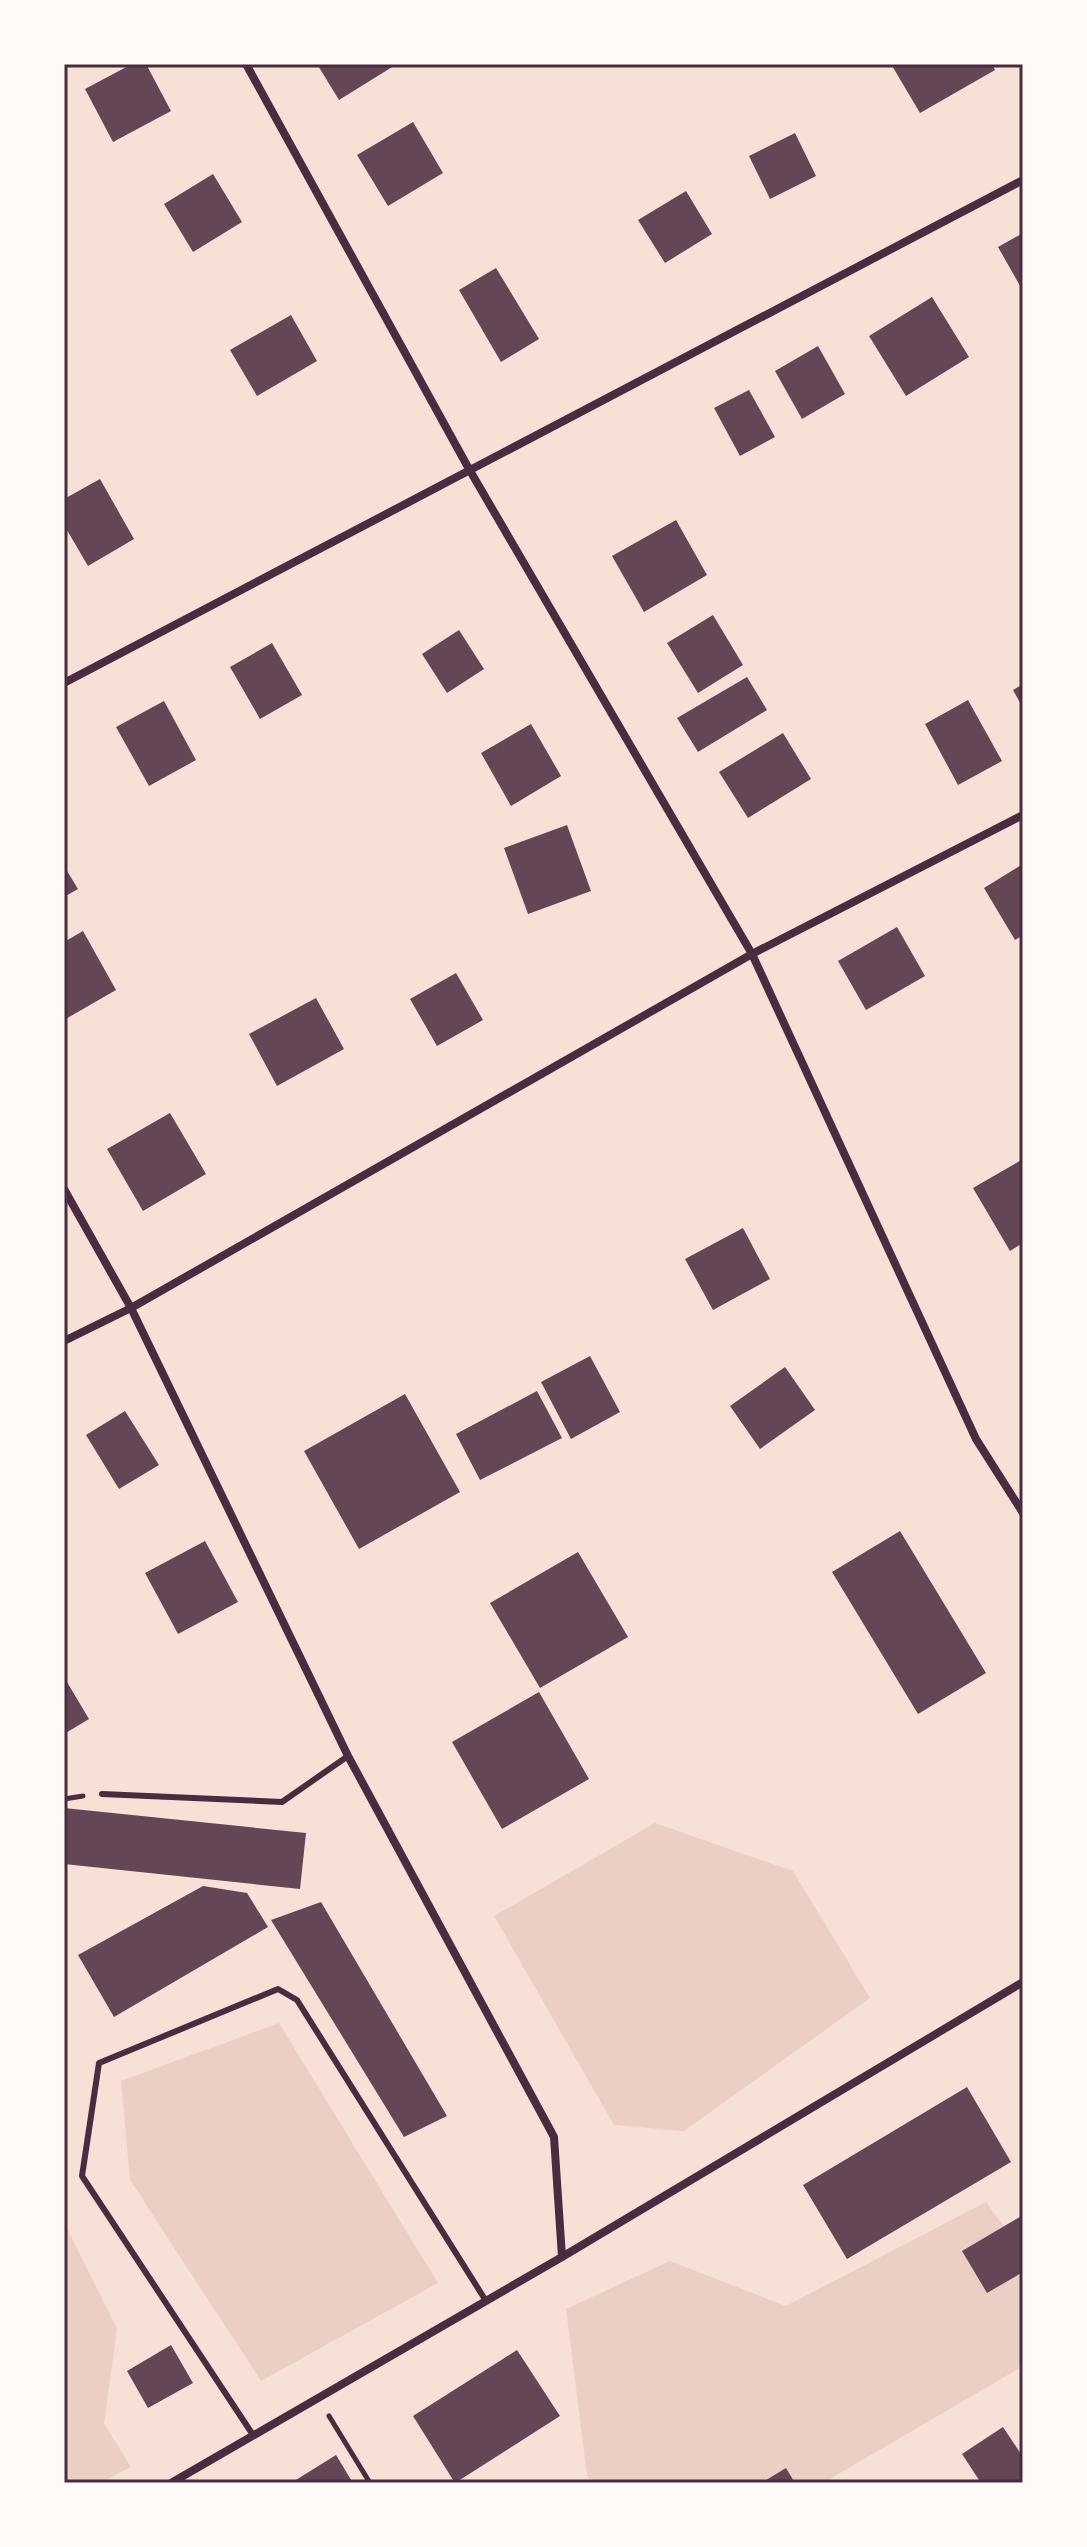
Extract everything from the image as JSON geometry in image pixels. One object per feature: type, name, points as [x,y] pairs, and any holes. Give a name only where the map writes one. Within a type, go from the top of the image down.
[{"type":"street","points":[[246,64],[469,469],[752,954],[976,1439],[1023,1513]]},
{"type":"street","points":[[64,683],[1023,180]]},
{"type":"street","points":[[64,1341],[131,1308],[752,954],[1023,815]]},
{"type":"street","points":[[64,1189],[131,1308],[348,1756],[554,2137],[562,2257]]},
{"type":"street","points":[[171,2483],[562,2257],[1023,1982]]},
{"type":"lane","points":[[102,1794],[282,1802],[348,1756]]},
{"type":"lane","points":[[253,2435],[82,2176],[99,2063],[278,1989],[297,2000],[486,2301]]},
{"type":"path","points":[[318,2398],[370,2483]]},
{"type":"shaded area","points":[[655,1823],[793,1871],[870,1998],[684,2131],[614,2125],[494,1916]]},
{"type":"shaded area","points":[[279,2023],[438,2283],[261,2381],[130,2180],[121,2081]]},
{"type":"shaded area","points":[[986,2202],[1023,2253],[1023,2358],[1018,2369],[823,2483],[591,2483],[587,2475],[566,2309],[670,2261],[786,2306]]},
{"type":"shaded area","points":[[64,2222],[117,2329],[104,2424],[131,2467],[100,2483],[64,2483]]},
{"type":"building","points":[[132,64],[146,64],[171,111],[113,142],[85,89]]},
{"type":"building","points":[[317,64],[397,64],[339,100]]},
{"type":"building","points":[[891,64],[992,64],[995,70],[920,113]]},
{"type":"building","points":[[413,122],[443,173],[388,206],[357,155]]},
{"type":"building","points":[[795,133],[816,176],[770,199],[749,156]]},
{"type":"building","points":[[213,174],[242,222],[193,252],[164,204]]},
{"type":"building","points":[[686,191],[712,234],[665,263],[638,220]]},
{"type":"building","points":[[1023,233],[1023,291],[998,247]]},
{"type":"building","points":[[496,268],[539,339],[501,362],[459,290]]},
{"type":"building","points":[[932,297],[969,357],[906,396],[869,336]]},
{"type":"building","points":[[291,315],[317,361],[257,396],[230,350]]},
{"type":"building","points":[[818,346],[845,394],[802,419],[775,371]]},
{"type":"building","points":[[749,390],[775,437],[740,456],[714,408]]},
{"type":"building","points":[[100,479],[134,539],[88,566],[64,525],[64,499]]},
{"type":"building","points":[[676,520],[707,575],[644,612],[612,556]]},
{"type":"building","points":[[713,615],[743,665],[698,693],[667,643]]},
{"type":"building","points":[[459,630],[484,669],[447,693],[422,654]]},
{"type":"building","points":[[272,643],[302,695],[260,719],[230,667]]},
{"type":"building","points":[[747,677],[767,710],[698,752],[677,718]]},
{"type":"building","points":[[1023,684],[1023,708],[1013,690]]},
{"type":"building","points":[[968,700],[1002,761],[958,785],[925,724]]},
{"type":"building","points":[[164,701],[196,760],[149,786],[116,727]]},
{"type":"building","points":[[531,724],[561,776],[511,806],[481,753]]},
{"type":"building","points":[[783,733],[811,779],[748,818],[719,772]]},
{"type":"building","points":[[567,825],[591,891],[528,914],[504,848]]},
{"type":"building","points":[[1023,864],[1023,935],[1015,940],[984,888]]},
{"type":"building","points":[[64,866],[78,889],[64,897]]},
{"type":"building","points":[[897,927],[925,976],[866,1010],[838,961]]},
{"type":"building","points":[[83,931],[116,990],[64,1020],[64,942]]},
{"type":"building","points":[[456,973],[483,1020],[437,1046],[410,999]]},
{"type":"building","points":[[316,998],[344,1049],[277,1086],[249,1034]]},
{"type":"building","points":[[170,1113],[206,1174],[143,1211],[107,1149]]},
{"type":"building","points":[[1023,1159],[1023,1243],[1010,1251],[973,1188]]},
{"type":"building","points":[[743,1228],[770,1279],[713,1310],[685,1259]]},
{"type":"building","points":[[590,1356],[620,1412],[571,1439],[541,1382]]},
{"type":"building","points":[[785,1367],[815,1410],[760,1449],[730,1406]]},
{"type":"building","points":[[537,1391],[562,1438],[480,1480],[456,1434]]},
{"type":"building","points":[[405,1394],[460,1492],[359,1549],[304,1451]]},
{"type":"building","points":[[125,1411],[159,1465],[119,1489],[86,1435]]},
{"type":"building","points":[[900,1531],[986,1673],[918,1714],[832,1572]]},
{"type":"building","points":[[205,1541],[238,1602],[178,1634],[145,1573]]},
{"type":"building","points":[[578,1552],[628,1637],[540,1688],[490,1603]]},
{"type":"building","points":[[64,1677],[89,1719],[64,1734]]},
{"type":"building","points":[[539,1692],[589,1779],[502,1829],[452,1742]]},
{"type":"building","points":[[64,1808],[306,1833],[300,1889],[64,1864]]},
{"type":"building","points":[[203,1886],[247,1893],[268,1927],[114,2017],[78,1955]]},
{"type":"building","points":[[321,1902],[447,2116],[404,2137],[271,1920]]},
{"type":"building","points":[[967,2087],[1011,2162],[847,2259],[803,2185]]},
{"type":"building","points":[[1023,2215],[1023,2272],[987,2293],[962,2251]]},
{"type":"building","points":[[171,2345],[193,2383],[148,2408],[127,2371]]},
{"type":"building","points":[[517,2350],[560,2416],[455,2483],[413,2416]]},
{"type":"building","points":[[1003,2427],[1023,2457],[1023,2483],[981,2483],[962,2454]]},
{"type":"building","points":[[336,2455],[353,2483],[291,2483]]},
{"type":"building","points":[[786,2468],[795,2483],[761,2483]]}]
